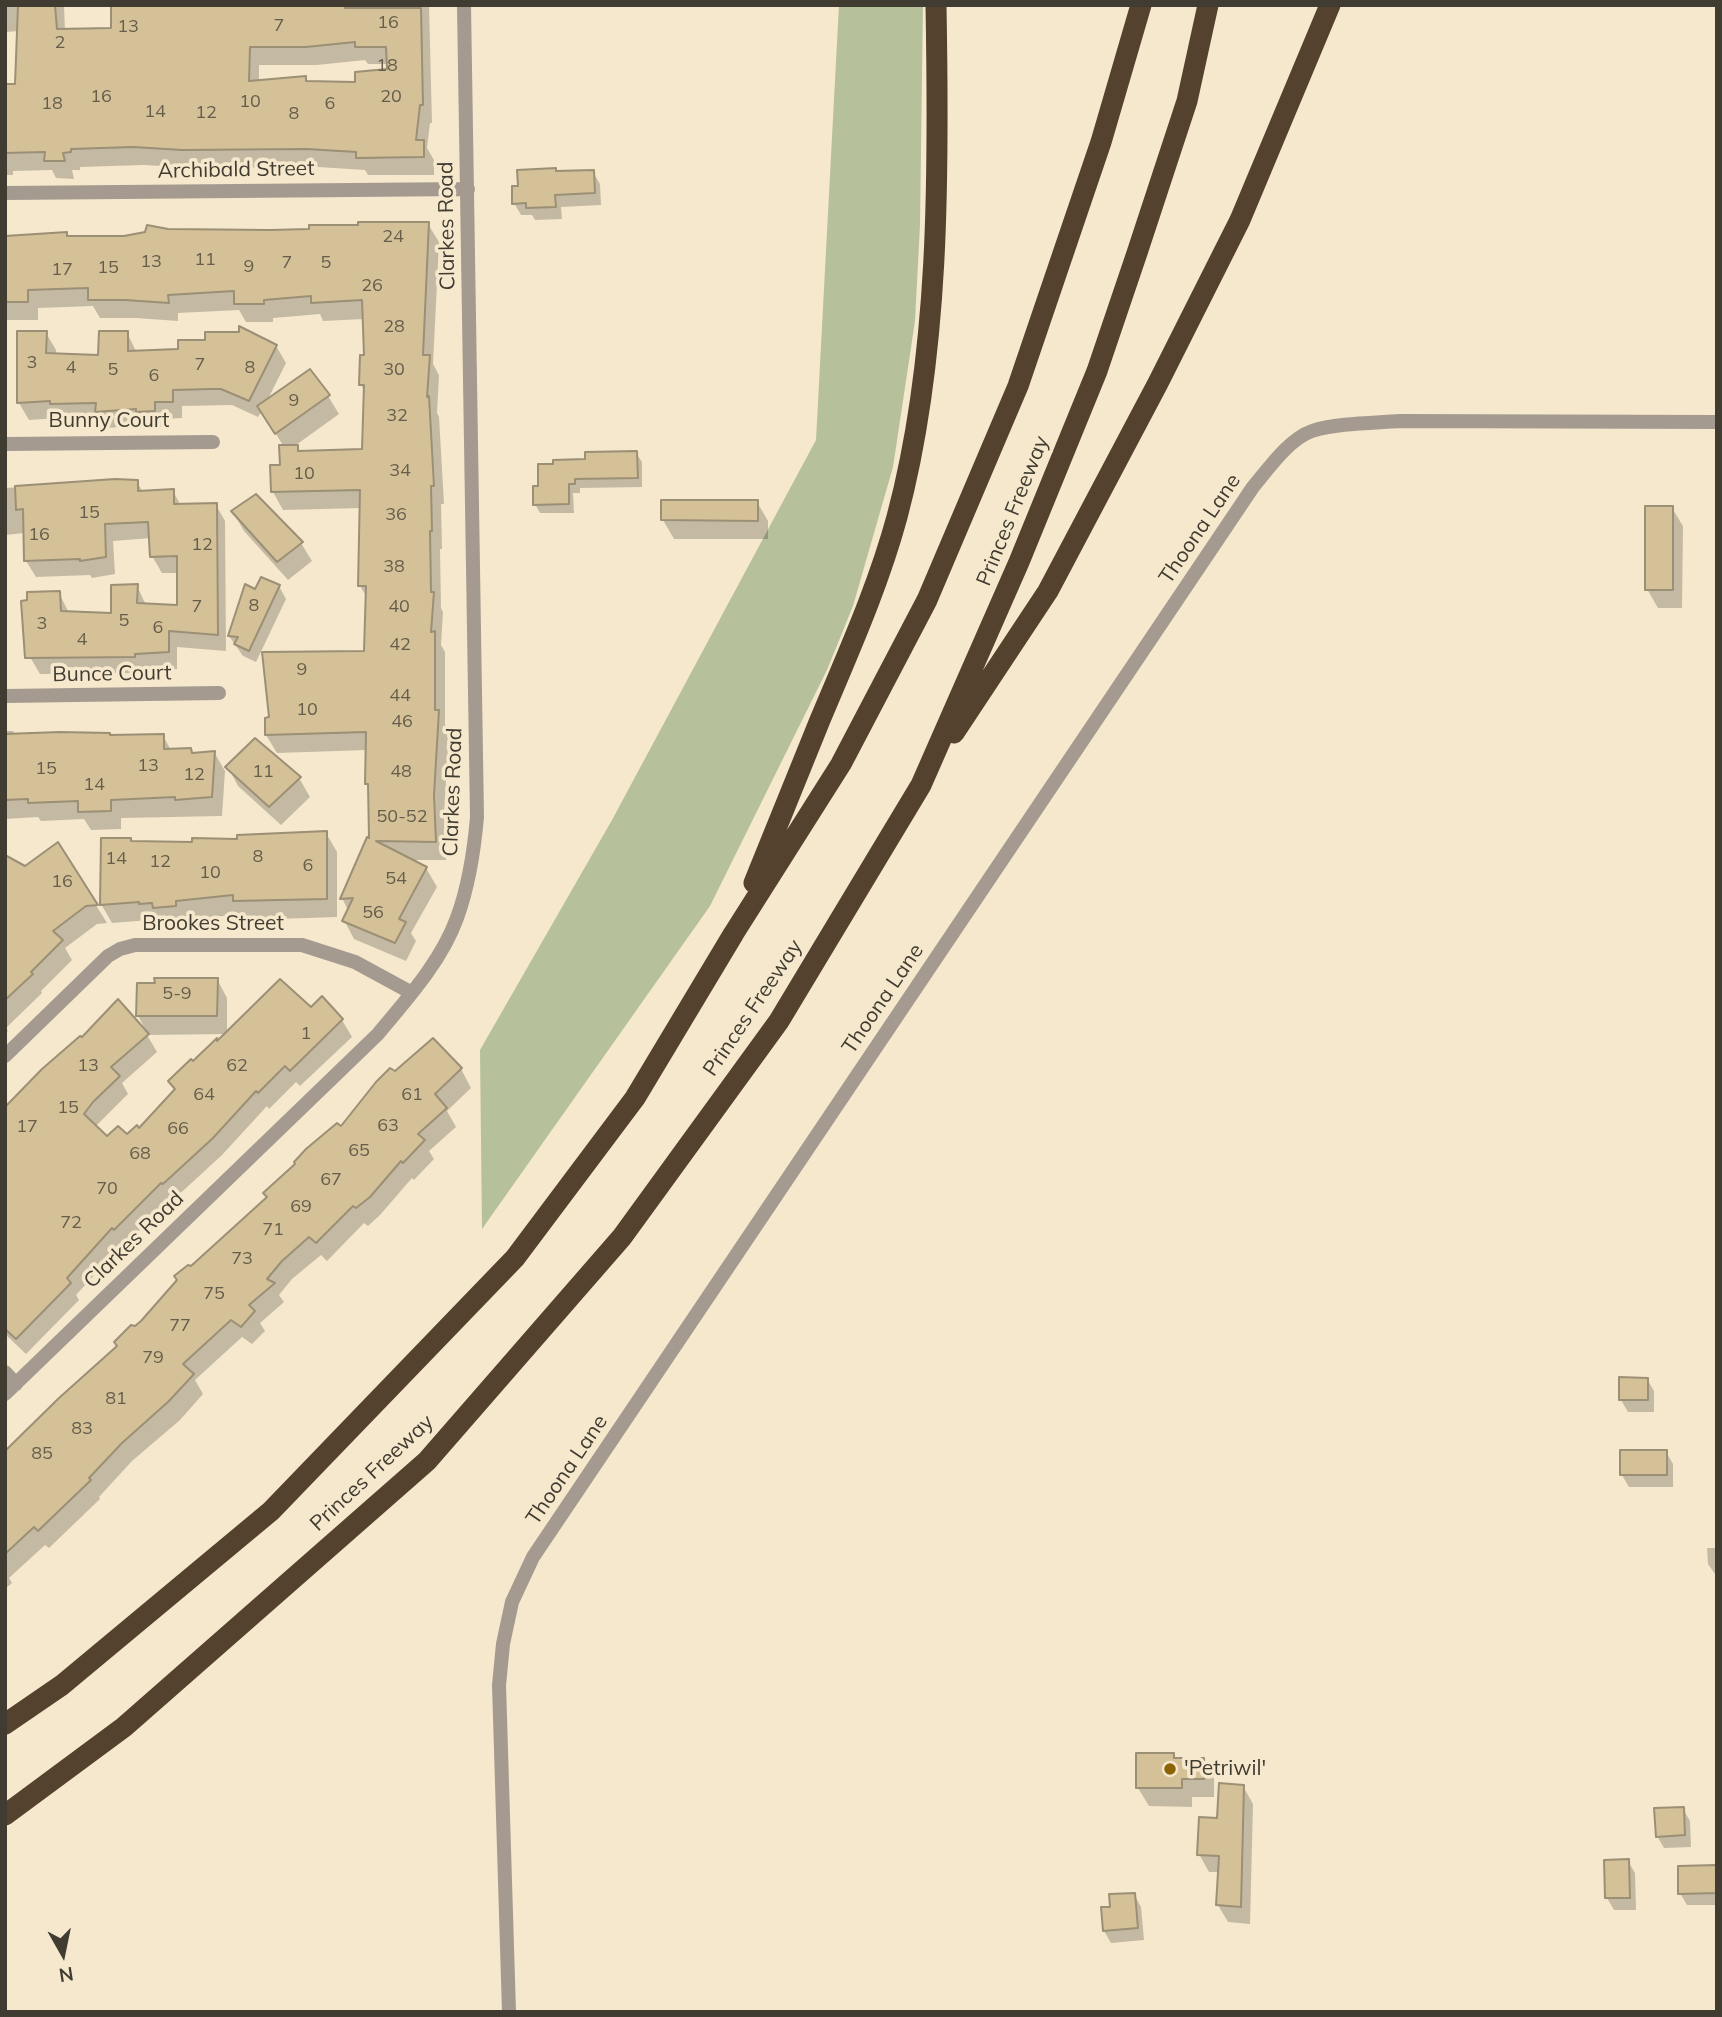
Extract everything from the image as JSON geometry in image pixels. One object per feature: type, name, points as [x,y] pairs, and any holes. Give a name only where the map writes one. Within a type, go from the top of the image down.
[{"type":"highway","points":[[734,933],[866,615],[897,517],[919,410],[932,286],[938,145],[936,5]]},
{"type":"highway","name":"Princes Freeway","points":[[5,1724],[62,1685],[271,1511],[515,1258],[635,1098],[734,933],[841,764],[927,600],[1018,386],[1101,142],[1141,5]]},
{"type":"highway","name":"Princes Freeway","points":[[5,1815],[124,1727],[426,1461],[629,1226],[779,1021],[921,785],[1019,562],[1097,371],[1188,101],[1208,5]]},
{"type":"highway","points":[[921,785],[1048,591],[1158,383],[1240,220],[1329,5]]},
{"type":"street","name":"Clarkes Road","points":[[11,1389],[378,1034],[435,960],[456,921],[472,862],[477,817],[464,5]]},
{"type":"street","name":"Archibald Street","points":[[5,193],[468,189]]},
{"type":"street","name":"Thoona Lane","points":[[509,2012],[499,1685],[503,1644],[512,1602],[533,1557],[1253,487],[1282,452],[1311,431],[1352,424],[1400,421],[1717,422]]},
{"type":"street","name":"Bunny Court","points":[[5,444],[213,442]]},
{"type":"street","name":"Bunce Court","points":[[5,696],[219,693]]},
{"type":"street","name":"Brookes Street","points":[[5,1056],[107,956],[135,945],[302,945],[355,962],[412,993]]},
{"type":"street","points":[[5,1372],[11,1389]]},
{"type":"green space","points":[[839,5],[923,5],[920,225],[915,321],[893,467],[853,606],[827,670],[710,906],[482,1229],[480,1050],[612,820],[816,440]]},
{"type":"building","points":[[18,5],[55,5],[57,29],[111,28],[111,5],[345,5],[345,8],[421,8],[423,105],[420,105],[416,140],[424,140],[424,157],[356,158],[356,152],[307,149],[182,150],[133,147],[71,149],[71,152],[63,153],[65,161],[44,161],[45,152],[5,153],[5,84],[15,84]],"holes":[[[355,42],[355,47],[386,47],[387,69],[355,72],[355,82],[306,81],[306,76],[249,81],[250,47],[306,47]]]},
{"type":"building","points":[[556,168],[556,171],[594,170],[595,193],[555,195],[556,207],[526,208],[526,203],[512,204],[512,186],[518,186],[517,170]]},
{"type":"building","points":[[358,222],[429,222],[423,355],[430,355],[427,397],[429,396],[434,486],[431,486],[430,531],[431,592],[434,592],[431,632],[435,631],[435,710],[439,710],[434,795],[436,842],[376,841],[427,867],[399,919],[406,922],[395,943],[342,921],[353,898],[340,899],[367,837],[369,838],[368,784],[365,784],[366,732],[265,735],[265,718],[269,717],[262,652],[364,651],[366,586],[358,586],[360,490],[271,492],[270,465],[280,465],[279,445],[298,445],[298,451],[362,449],[364,385],[359,385],[360,355],[364,355],[362,300],[311,303],[311,296],[264,300],[264,304],[234,304],[234,291],[168,295],[169,303],[88,300],[88,288],[28,290],[28,302],[5,302],[5,236],[67,232],[67,236],[124,236],[145,232],[147,225],[168,229],[270,230],[309,229],[309,225],[358,225]]},
{"type":"building","points":[[239,326],[277,345],[249,401],[221,389],[211,389],[173,390],[173,402],[155,402],[155,411],[136,412],[136,409],[95,412],[96,403],[17,403],[17,331],[47,331],[46,353],[98,355],[99,331],[128,331],[128,351],[178,349],[178,340],[205,340],[205,332],[239,332]]},
{"type":"building","points":[[310,369],[330,395],[275,434],[257,406]]},
{"type":"building","points":[[637,451],[638,478],[575,479],[575,484],[569,484],[569,504],[533,505],[533,486],[538,486],[538,464],[553,464],[553,460],[585,459],[585,452]]},
{"type":"building","points":[[115,479],[138,480],[138,491],[174,489],[174,504],[217,503],[218,635],[169,631],[169,652],[135,654],[135,657],[25,658],[21,601],[27,600],[27,592],[60,591],[61,611],[111,613],[111,585],[138,584],[137,603],[177,605],[177,556],[150,557],[148,522],[105,524],[106,557],[80,561],[24,561],[23,509],[16,510],[15,486]]},
{"type":"building","points":[[256,494],[303,542],[277,562],[231,511]]},
{"type":"building","points":[[661,500],[758,500],[758,521],[661,520]]},
{"type":"building","points":[[1645,506],[1673,506],[1673,590],[1645,590]]},
{"type":"building","points":[[261,577],[280,585],[249,651],[234,644],[238,637],[228,636],[245,584],[255,589]]},
{"type":"building","points":[[5,734],[164,734],[164,749],[191,748],[192,753],[215,751],[212,797],[111,800],[111,811],[78,812],[78,801],[28,803],[28,799],[5,800]]},
{"type":"building","points":[[255,738],[301,777],[269,807],[225,767]]},
{"type":"building","points":[[327,831],[327,899],[233,901],[233,895],[176,901],[176,906],[153,908],[152,903],[139,902],[100,905],[101,838],[192,842],[192,838],[237,839],[237,835]]},
{"type":"building","points":[[58,842],[98,905],[86,906],[53,931],[63,940],[5,1000],[5,855],[25,866]]},
{"type":"building","points":[[154,978],[218,978],[217,1016],[136,1016],[137,983],[155,983]]},
{"type":"building","points":[[280,979],[311,1007],[322,996],[343,1019],[290,1071],[285,1066],[258,1093],[256,1091],[213,1138],[161,1183],[114,1230],[112,1228],[67,1278],[71,1283],[16,1339],[5,1329],[5,1107],[42,1069],[82,1037],[118,999],[149,1034],[111,1067],[120,1076],[84,1114],[107,1136],[118,1126],[127,1134],[137,1125],[139,1128],[175,1089],[168,1081],[217,1038],[217,1041]]},
{"type":"building","points":[[433,1038],[462,1068],[435,1094],[447,1108],[418,1134],[425,1140],[403,1163],[401,1161],[370,1197],[356,1208],[353,1206],[316,1243],[309,1237],[282,1261],[267,1279],[275,1283],[249,1305],[255,1311],[241,1327],[231,1320],[183,1364],[194,1374],[169,1401],[122,1443],[89,1478],[91,1480],[38,1531],[34,1527],[5,1554],[5,1451],[117,1346],[114,1342],[131,1325],[135,1326],[141,1321],[177,1280],[174,1276],[188,1265],[191,1266],[267,1197],[263,1193],[295,1164],[306,1149],[337,1123],[341,1126],[390,1068],[395,1071]]},
{"type":"building","points":[[1619,1377],[1648,1378],[1648,1400],[1619,1400]]},
{"type":"building","points":[[1620,1450],[1667,1450],[1667,1475],[1620,1475]]},
{"type":"building","name":"'Petriwil'","points":[[1136,1753],[1174,1753],[1174,1758],[1204,1758],[1204,1779],[1182,1779],[1182,1788],[1136,1788]]},
{"type":"building","points":[[1219,1783],[1244,1785],[1241,1907],[1216,1905],[1219,1856],[1197,1855],[1199,1817],[1217,1818]]},
{"type":"building","points":[[1684,1807],[1685,1835],[1656,1837],[1654,1808]]},
{"type":"building","points":[[1629,1859],[1630,1898],[1605,1898],[1604,1860]]},
{"type":"building","points":[[1717,1865],[1717,1893],[1678,1894],[1678,1866]]},
{"type":"building","points":[[1135,1893],[1138,1928],[1103,1931],[1101,1907],[1110,1907],[1109,1894]]},
{"type":"place","name":"'Petriwil'","points":[[1170,1769]]}]
